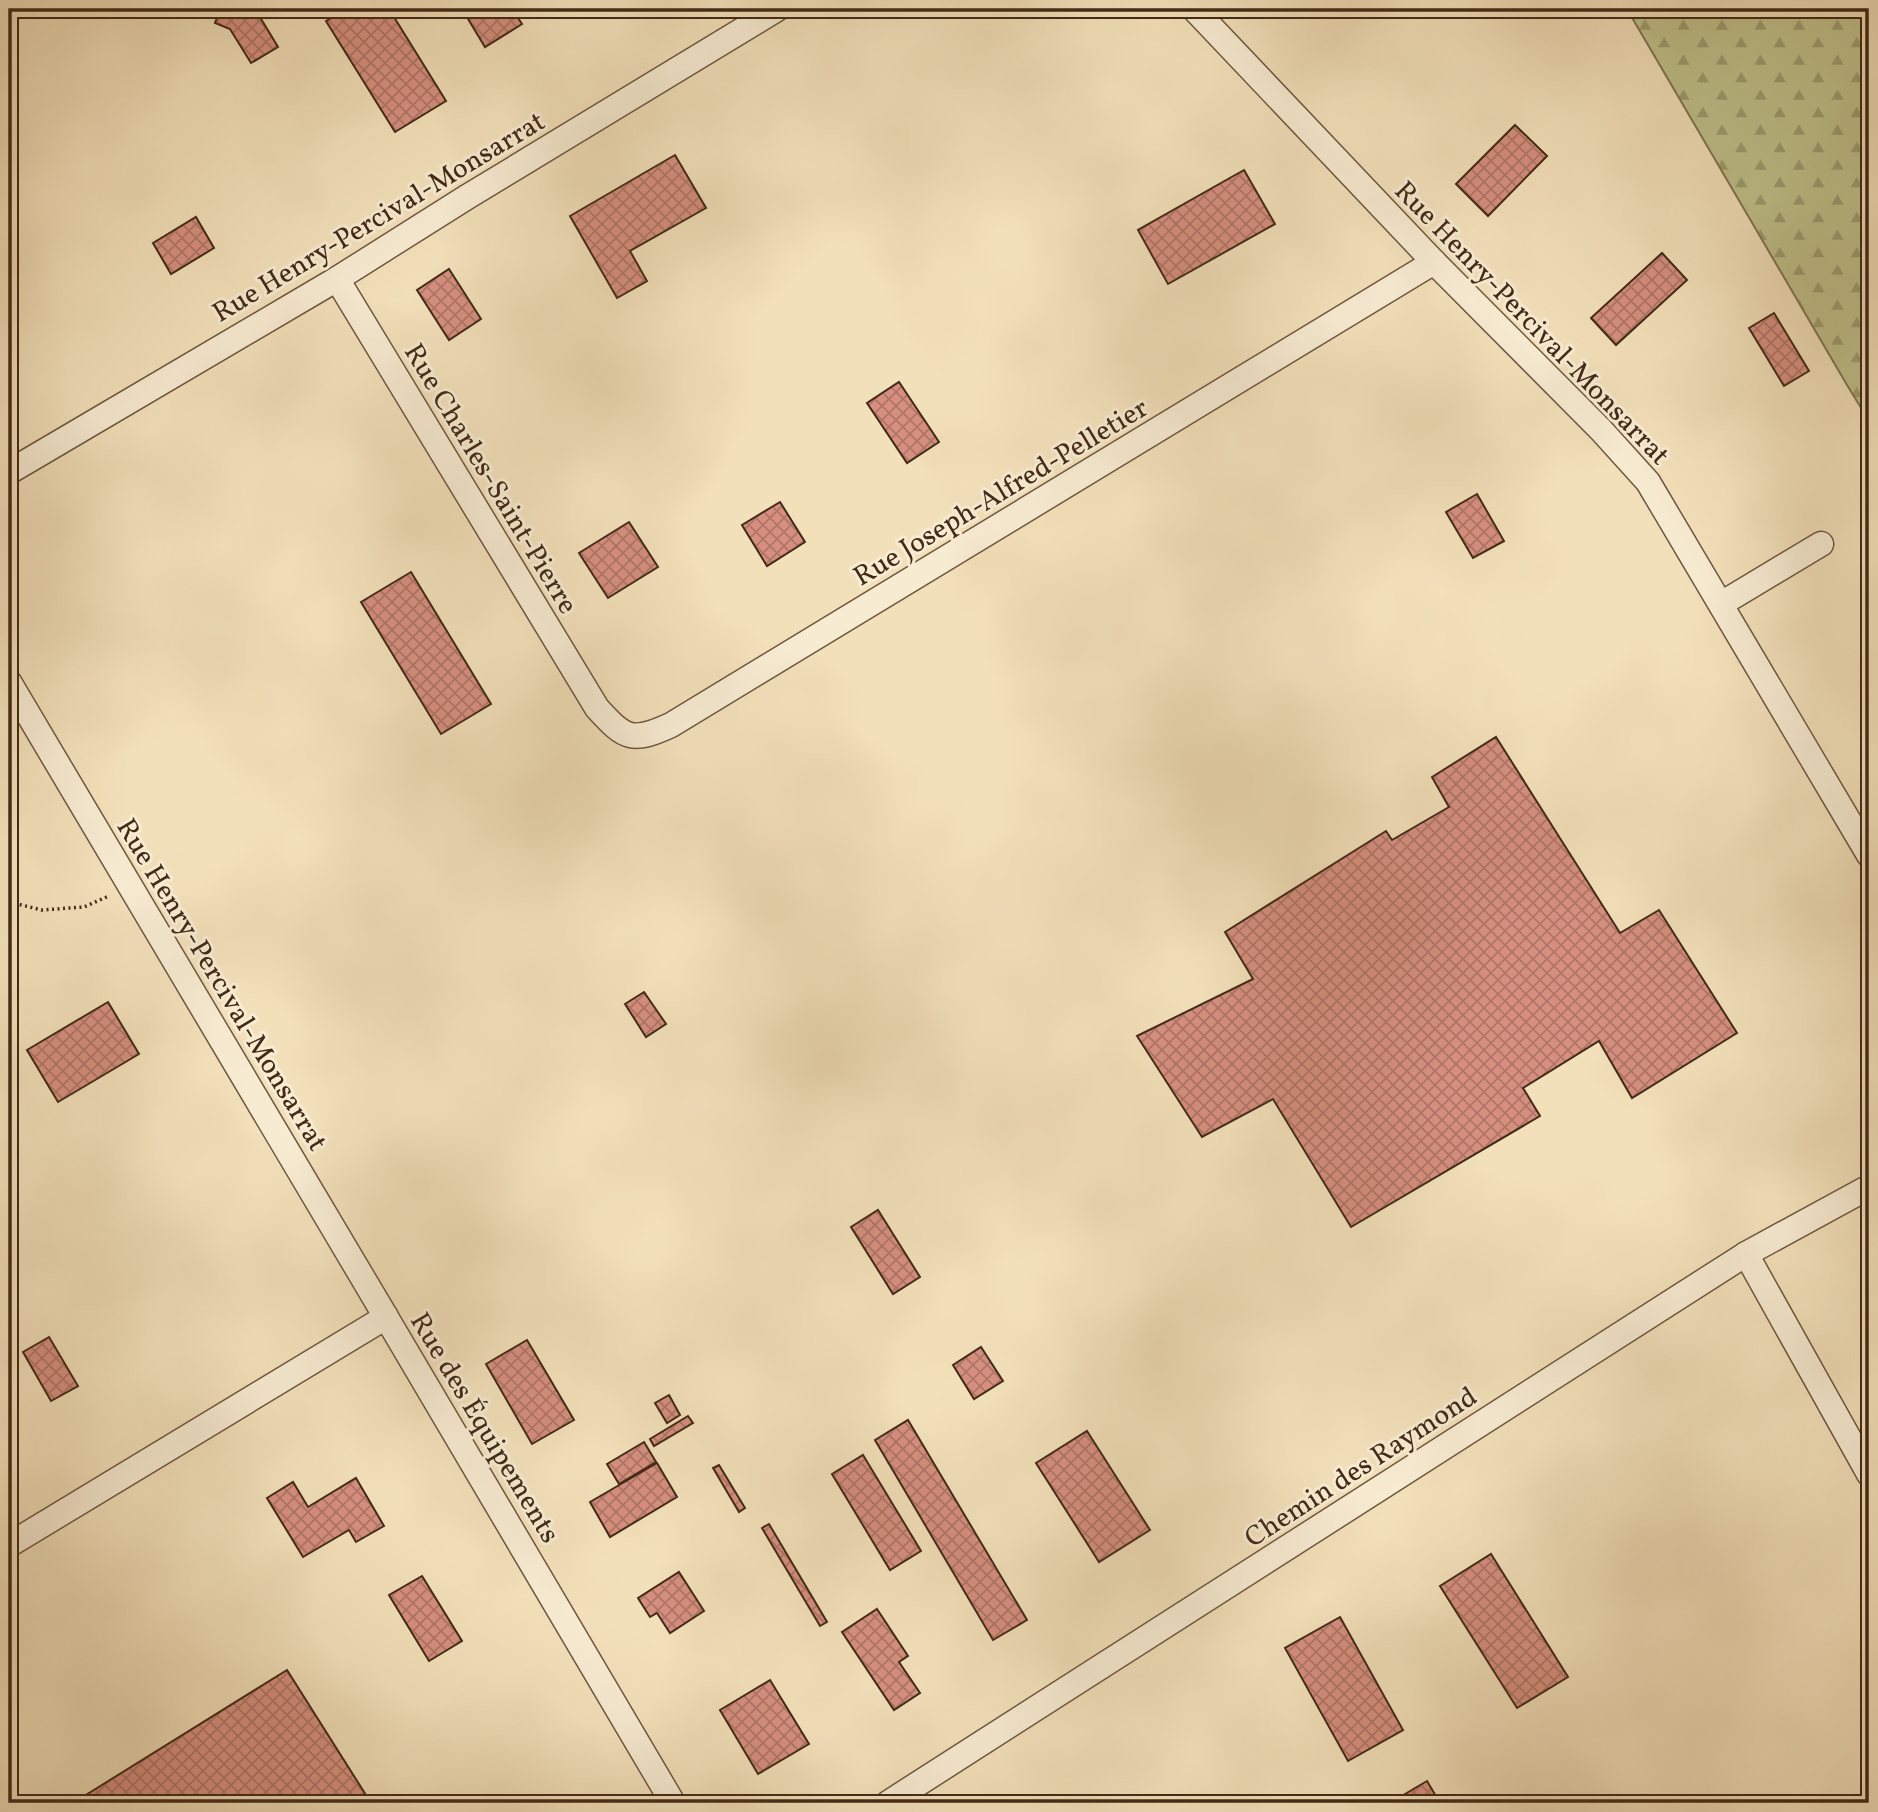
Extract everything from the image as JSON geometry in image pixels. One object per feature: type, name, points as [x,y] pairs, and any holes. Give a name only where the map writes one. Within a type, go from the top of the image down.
[{"type":"street","name":"Rue Henry-Percival-Monsarrat","points":[[9,472],[337,279],[777,9]]},
{"type":"street","name":"Rue Henry-Percival-Monsarrat","points":[[1194,9],[1434,262],[1601,430],[1648,482],[1869,854]]},
{"type":"street","name":"Rue Joseph-Alfred-Pelletier","points":[[597,708],[615,728],[631,736],[650,735],[671,725],[1434,262]]},
{"type":"street","name":"Rue Charles-Saint-Pierre","points":[[337,279],[597,708]]},
{"type":"street","points":[[1721,604],[1821,544]]},
{"type":"street","name":"Rue Henry-Percival-Monsarrat","points":[[9,682],[386,1317]]},
{"type":"street","name":"Chemin des Raymond","points":[[888,1803],[1746,1254],[1869,1187]]},
{"type":"street","points":[[1746,1254],[1869,1474]]},
{"type":"street","name":"Rue des Équipements","points":[[9,1545],[386,1317],[673,1803]]},
{"type":"path","points":[[9,902],[42,910],[84,907],[105,899],[129,883]]},
{"type":"green space","points":[[1627,9],[1869,9],[1869,421],[1847,385]]},
{"type":"building","points":[[211,9],[255,9],[278,47],[251,63],[230,29],[215,23],[219,12]]},
{"type":"building","points":[[346,9],[389,9],[446,101],[395,132],[326,21]]},
{"type":"building","points":[[462,9],[512,9],[522,24],[485,47]]},
{"type":"building","points":[[1515,125],[1547,156],[1488,216],[1456,184]]},
{"type":"building","points":[[675,155],[706,208],[630,251],[647,281],[617,298],[570,216]]},
{"type":"building","points":[[1244,170],[1275,224],[1168,284],[1138,230]]},
{"type":"building","points":[[196,217],[214,248],[171,274],[153,243]]},
{"type":"building","points":[[1662,253],[1687,280],[1616,345],[1591,318]]},
{"type":"building","points":[[449,269],[481,319],[449,340],[417,290]]},
{"type":"building","points":[[1774,313],[1809,371],[1784,386],[1749,328]]},
{"type":"building","points":[[899,382],[939,442],[907,463],[867,403]]},
{"type":"building","points":[[1477,494],[1504,541],[1473,558],[1446,512]]},
{"type":"building","points":[[780,502],[805,542],[767,566],[742,525]]},
{"type":"building","points":[[629,522],[658,567],[608,598],[579,553]]},
{"type":"building","points":[[411,572],[491,704],[441,734],[361,602]]},
{"type":"building","points":[[1496,737],[1620,933],[1659,910],[1737,1033],[1632,1098],[1599,1041],[1523,1088],[1540,1116],[1351,1227],[1273,1099],[1202,1137],[1137,1036],[1253,979],[1225,932],[1386,831],[1392,840],[1449,807],[1432,777]]},
{"type":"building","points":[[644,992],[666,1024],[646,1037],[625,1004]]},
{"type":"building","points":[[108,1002],[139,1054],[58,1102],[27,1050]]},
{"type":"building","points":[[878,1210],[920,1277],[893,1294],[851,1227]]},
{"type":"building","points":[[49,1337],[78,1386],[51,1401],[23,1352]]},
{"type":"building","points":[[527,1340],[574,1420],[532,1444],[486,1364]]},
{"type":"building","points":[[981,1347],[1003,1381],[974,1399],[953,1365]]},
{"type":"building","points":[[669,1395],[680,1415],[667,1423],[655,1403]]},
{"type":"building","points":[[688,1416],[693,1423],[654,1446],[650,1439]]},
{"type":"building","points":[[908,1420],[1027,1620],[993,1640],[875,1440]]},
{"type":"building","points":[[1087,1431],[1150,1530],[1099,1562],[1036,1463]]},
{"type":"building","points":[[644,1442],[656,1462],[619,1484],[607,1464]]},
{"type":"building","points":[[863,1455],[921,1551],[890,1570],[832,1474]]},
{"type":"building","points":[[657,1463],[677,1497],[610,1537],[590,1502]]},
{"type":"building","points":[[719,1465],[745,1508],[739,1512],[713,1468]]},
{"type":"building","points":[[356,1478],[384,1526],[356,1542],[349,1530],[303,1557],[267,1498],[293,1482],[308,1507]]},
{"type":"building","points":[[769,1524],[827,1622],[820,1626],[762,1528]]},
{"type":"building","points":[[1491,1554],[1568,1677],[1517,1708],[1440,1586]]},
{"type":"building","points":[[679,1572],[704,1611],[670,1633],[657,1613],[650,1617],[638,1598]]},
{"type":"building","points":[[422,1576],[462,1641],[429,1661],[389,1595]]},
{"type":"building","points":[[877,1609],[908,1656],[899,1662],[920,1693],[894,1710],[842,1632]]},
{"type":"building","points":[[1340,1617],[1403,1730],[1348,1761],[1285,1648]]},
{"type":"building","points":[[287,1670],[371,1803],[73,1803]]},
{"type":"building","points":[[770,1680],[809,1744],[758,1774],[720,1710]]},
{"type":"building","points":[[1427,1781],[1440,1803],[1390,1803]]}]
